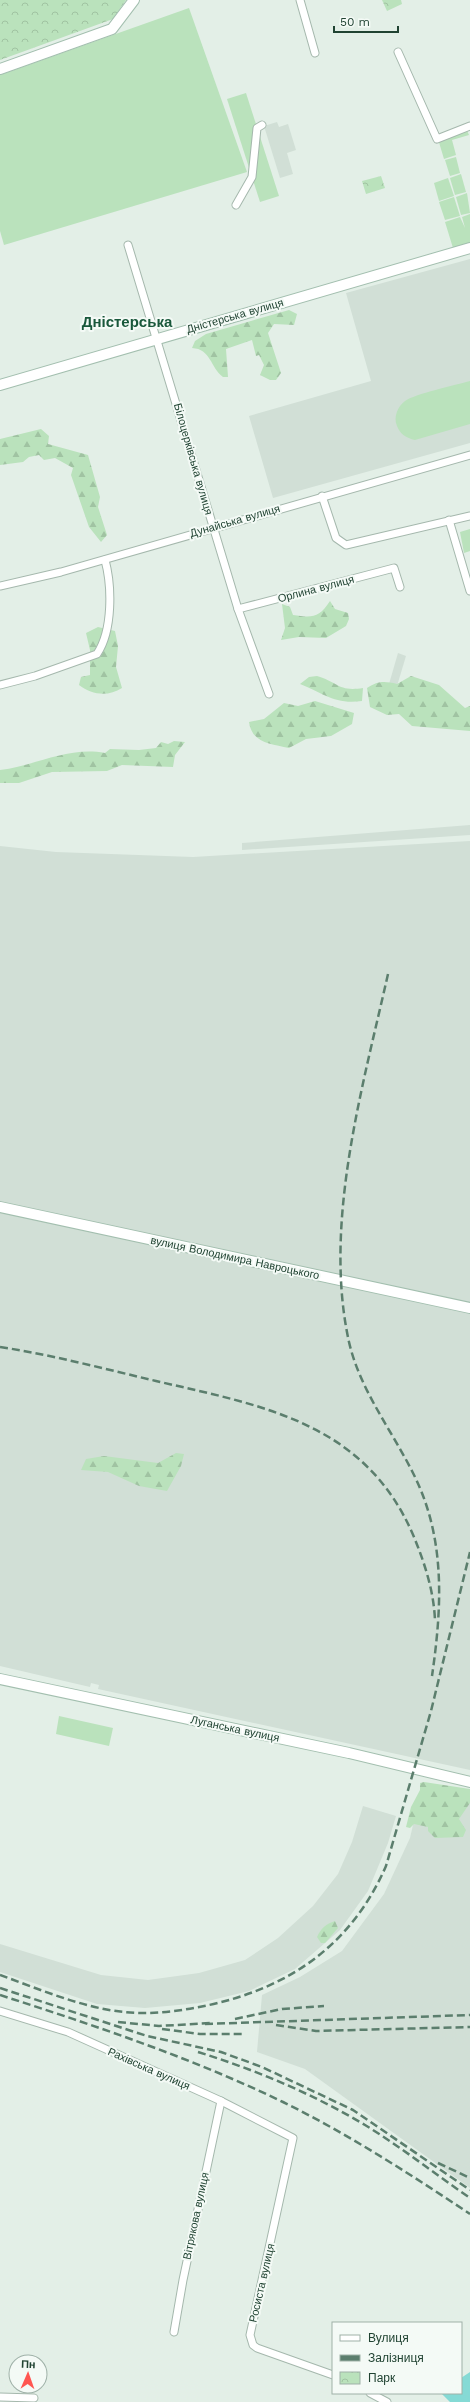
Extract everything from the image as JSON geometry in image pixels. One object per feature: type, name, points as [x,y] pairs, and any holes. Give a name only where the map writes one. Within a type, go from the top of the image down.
[{"type":"street","points":[[0,69],[112,29],[134,0]]},
{"type":"street","points":[[300,0],[315,53]]},
{"type":"street","points":[[398,52],[437,139],[470,126]]},
{"type":"street","points":[[236,205],[252,177],[257,128],[262,125]]},
{"type":"street","name":"Білоцерківська вулиця","points":[[128,245],[158,339],[238,609],[269,694]]},
{"type":"street","name":"Дністерська вулиця","points":[[0,385],[470,248]]},
{"type":"street","name":"Дунайська вулиця","points":[[0,586],[104,560],[322,496],[470,455]]},
{"type":"street","points":[[322,496],[336,538],[346,545],[470,516]]},
{"type":"street","points":[[449,520],[470,591]]},
{"type":"street","points":[[0,685],[35,676],[97,654],[106,636],[110,579],[104,560]]},
{"type":"street","name":"Орлина вулиця","points":[[238,609],[394,568],[400,588]]},
{"type":"street","name":"вулиця Володимира Навроцького","points":[[0,1207],[470,1308]]},
{"type":"street","name":"Луганська вулиця","points":[[0,1679],[349,1753],[470,1782]]},
{"type":"street","name":"Рахівська вулиця","points":[[0,2011],[68,2032],[221,2101],[293,2138]]},
{"type":"street","name":"Вітрякова вулиця","points":[[174,2332],[183,2280],[221,2101]]},
{"type":"street","name":"Росиста вулиця","points":[[293,2138],[250,2335],[253,2345],[257,2348],[332,2375]]},
{"type":"street","points":[[372,2394],[387,2402]]},
{"type":"street","points":[[0,2396],[34,2398]]},
{"type":"shaded area","points":[[277,122],[279,127],[288,124],[296,150],[287,153],[293,174],[280,178],[264,126]]},
{"type":"shaded area","points":[[470,259],[470,443],[273,498],[249,416],[371,381],[346,293]]},
{"type":"shaded area","points":[[398,653],[406,656],[397,686],[389,684]]},
{"type":"shaded area","points":[[470,825],[470,835],[242,850],[242,843]]},
{"type":"shaded area","points":[[470,841],[470,1770],[98,1689],[99,1685],[91,1683],[90,1687],[0,1666],[0,846],[56,852],[193,857]]},
{"type":"shaded area","points":[[422,1786],[470,1798],[470,2188],[305,2069],[257,2052],[262,1995],[300,1977],[342,1951],[384,1894],[410,1838]]},
{"type":"shaded area","points":[[363,1806],[396,1816],[388,1843],[368,1891],[340,1930],[295,1969],[249,1991],[200,2003],[145,2008],[97,2004],[0,1972],[0,1944],[101,1975],[148,1980],[199,1973],[245,1960],[278,1938],[313,1906],[338,1874],[352,1842]]},
{"type":"green space","points":[[0,0],[126,0],[113,19],[0,60]]},
{"type":"green space","points":[[382,0],[401,0],[402,4],[387,11]]},
{"type":"green space","points":[[189,8],[247,172],[4,245],[0,231],[0,75]]},
{"type":"green space","points":[[246,93],[279,196],[260,202],[227,99]]},
{"type":"green space","points":[[466,128],[469,135],[452,140],[456,155],[444,159],[438,139]]},
{"type":"green space","points":[[456,157],[460,173],[450,176],[445,160]]},
{"type":"green space","points":[[461,174],[466,192],[455,195],[450,178]]},
{"type":"green space","points":[[381,176],[385,188],[366,194],[362,181]]},
{"type":"green space","points":[[448,178],[454,196],[439,201],[434,183]]},
{"type":"green space","points":[[467,193],[470,213],[461,215],[456,197]]},
{"type":"green space","points":[[454,197],[460,216],[445,220],[439,202]]},
{"type":"green space","points":[[470,214],[470,244],[453,248],[445,222],[460,217],[465,228],[462,217]]},
{"type":"green space","points":[[289,310],[297,314],[294,325],[274,324],[268,333],[281,373],[276,380],[270,380],[260,375],[264,365],[259,355],[256,356],[252,340],[226,349],[228,377],[223,377],[219,373],[207,355],[198,349],[192,348],[195,341],[206,334]]},
{"type":"green space","points":[[470,381],[470,424],[415,440],[406,437],[400,431],[396,423],[396,415],[398,409],[405,401],[426,393]]},
{"type":"green space","points":[[41,429],[49,436],[48,444],[88,455],[100,497],[98,507],[107,535],[101,542],[89,527],[71,475],[73,468],[55,458],[44,460],[39,455],[29,457],[23,462],[0,465],[0,439]]},
{"type":"green space","points":[[470,529],[470,551],[464,553],[460,532]]},
{"type":"green space","points":[[330,601],[335,609],[348,613],[349,619],[346,626],[326,638],[299,637],[281,640],[285,628],[282,604],[290,607],[293,615],[314,616],[322,611]]},
{"type":"green space","points":[[98,627],[115,631],[118,646],[116,667],[122,688],[106,694],[89,691],[79,685],[81,677],[90,675],[90,650],[86,633]]},
{"type":"green space","points":[[317,676],[343,688],[363,688],[362,701],[353,702],[337,700],[300,684],[309,677]]},
{"type":"green space","points":[[411,676],[439,685],[465,708],[470,706],[470,731],[412,726],[399,714],[387,715],[370,707],[367,688],[381,682],[397,684]]},
{"type":"green space","points":[[315,701],[354,713],[352,724],[331,736],[306,739],[289,748],[269,744],[263,741],[254,734],[251,729],[249,722],[264,719],[284,703],[298,706]]},
{"type":"green space","points":[[174,741],[185,742],[175,755],[173,767],[122,765],[107,771],[52,772],[19,783],[0,783],[0,770],[26,765],[52,757],[78,752],[105,753],[110,749],[139,750],[156,748],[161,742],[168,744]]},
{"type":"green space","points":[[176,1453],[184,1454],[181,1466],[167,1491],[139,1486],[108,1472],[81,1470],[86,1459],[104,1456],[158,1463]]},
{"type":"green space","points":[[59,1716],[113,1728],[109,1746],[56,1734]]},
{"type":"green space","points":[[424,1782],[470,1789],[470,1803],[459,1819],[466,1830],[463,1837],[435,1838],[428,1831],[428,1827],[414,1824],[410,1828],[406,1827],[411,1807],[420,1790],[420,1783]]},
{"type":"green space","points":[[335,1921],[338,1928],[325,1943],[321,1943],[317,1937],[320,1931],[326,1925]]},
{"type":"water","points":[[470,2372],[470,2402],[450,2402],[442,2394],[462,2394],[462,2377]]},
{"type":"railway","points":[[388,974],[357,1110],[349,1157],[343,1204],[340,1251],[342,1297],[349,1342],[354,1360],[368,1393],[413,1473],[424,1498],[431,1522],[439,1573],[438,1624],[432,1676]]},
{"type":"railway","points":[[0,1347],[79,1362],[235,1400],[272,1411],[308,1426],[340,1444],[369,1468],[394,1499],[414,1537],[422,1557],[431,1589],[435,1621]]},
{"type":"railway","points":[[0,1975],[61,1997],[108,2010],[135,2013],[166,2012],[209,2005],[239,1997],[266,1987],[292,1974],[316,1958],[337,1940],[356,1918],[372,1894],[386,1866],[431,1711],[470,1552]]},
{"type":"railway","points":[[0,1988],[147,2036],[221,2052],[262,2067],[353,2110],[470,2190]]},
{"type":"railway","points":[[0,1995],[108,2031],[179,2057],[249,2086],[331,2127],[425,2184],[470,2214]]},
{"type":"railway","points":[[235,2019],[282,2009],[324,2006]]},
{"type":"railway","points":[[205,2024],[470,2015]]},
{"type":"railway","points":[[118,2022],[159,2026],[210,2023]]},
{"type":"railway","points":[[276,2025],[316,2031],[470,2027]]},
{"type":"railway","points":[[162,2029],[200,2034],[245,2034]]},
{"type":"railway","points":[[198,2052],[263,2075],[325,2103],[392,2142],[470,2198]]},
{"type":"railway","points":[[438,2163],[470,2178]]},
{"type":"district","name":"Дністерська","points":[[127,322]]}]
